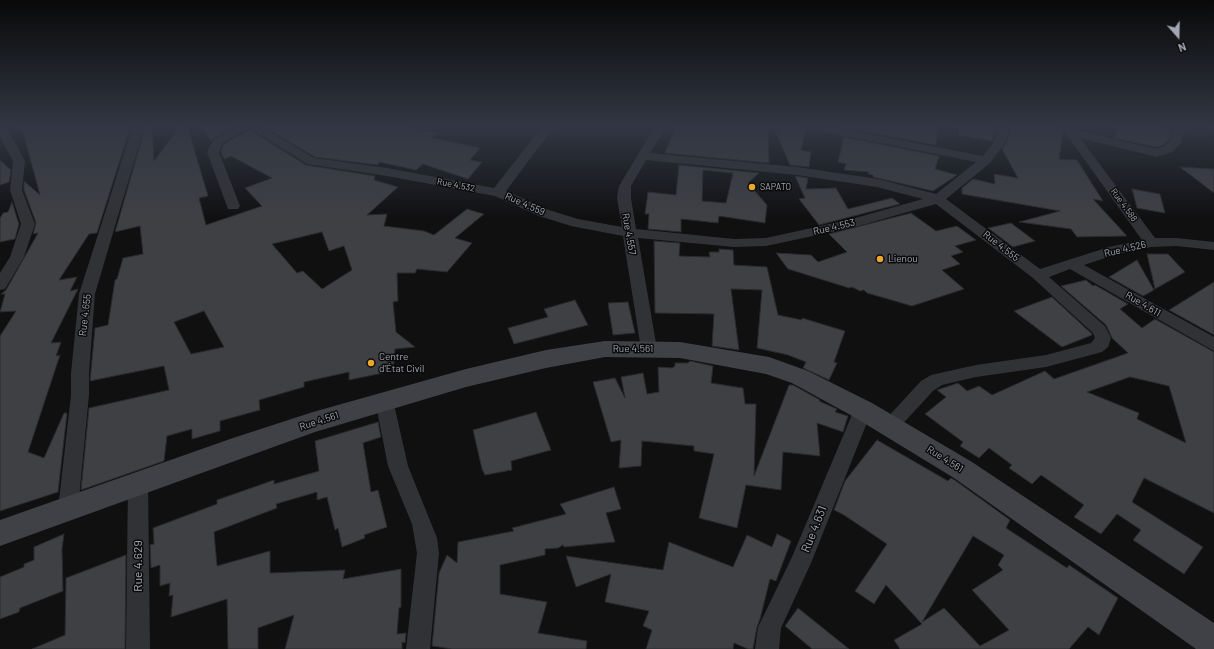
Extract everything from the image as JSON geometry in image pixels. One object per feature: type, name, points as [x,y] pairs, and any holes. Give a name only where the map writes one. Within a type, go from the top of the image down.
[{"type":"main road","name":"Rue 4.561","points":[[0,533],[233,449],[384,400],[546,359],[605,349],[680,350],[738,359],[769,366],[800,377],[863,410],[891,426],[1018,507],[1214,642]]},
{"type":"street","points":[[0,285],[17,257],[28,224],[16,190],[19,161],[18,158]]},
{"type":"street","name":"Rue 4.655","points":[[68,509],[80,395],[82,342],[87,294],[129,158]]},
{"type":"street","points":[[215,158],[233,206]]},
{"type":"street","name":"Rue 4.532","points":[[306,158],[311,161],[386,172],[499,193]]},
{"type":"street","name":"Rue 4.559","points":[[524,158],[500,189],[499,193],[559,219],[630,234]]},
{"type":"street","name":"Rue 4.557","points":[[641,158],[625,186],[624,198],[649,349]]},
{"type":"street","name":"Rue 4.555","points":[[665,158],[805,172],[878,184],[938,199],[1038,275],[1099,330],[1103,338],[1102,343],[1096,348],[1046,361],[976,371],[937,380],[927,386],[891,426]]},
{"type":"street","points":[[977,158],[986,160]]},
{"type":"street","name":"Rue 4.588","points":[[1090,158],[1151,243]]},
{"type":"street","name":"Rue 4.553","points":[[630,234],[734,243],[766,242],[850,224],[938,199],[986,160]]},
{"type":"street","name":"Rue 4.526","points":[[1038,275],[1114,250],[1151,243],[1176,242],[1214,246]]},
{"type":"street","name":"Rue 4.611","points":[[1072,264],[1214,345]]},
{"type":"street","points":[[384,400],[400,472],[422,524],[426,538],[428,553],[418,649]]},
{"type":"street","name":"Rue 4.631","points":[[767,649],[770,627],[800,563],[863,410]]},
{"type":"street","name":"Rue 4.629","points":[[138,483],[138,649]]},
{"type":"building","points":[[30,158],[120,158],[97,233],[89,234],[59,280],[77,277],[70,291],[78,289],[51,343],[61,342],[56,356],[60,355],[28,452],[44,458],[64,413],[67,413],[58,492],[0,511],[0,336],[16,311],[0,312],[5,294],[1,294],[6,290],[38,233],[33,234],[36,223],[24,190],[24,181],[40,195]]},
{"type":"building","points":[[136,158],[154,158],[154,161],[156,158],[197,158],[208,196],[199,198],[206,225],[262,206],[245,188],[272,178],[235,158],[295,158],[306,165],[375,176],[374,180],[398,187],[367,215],[387,214],[384,226],[424,231],[434,235],[467,209],[484,214],[455,238],[472,243],[447,272],[417,269],[415,273],[397,273],[398,301],[393,302],[396,332],[415,347],[395,349],[393,371],[349,380],[349,372],[304,382],[304,387],[259,400],[260,410],[220,421],[220,431],[192,439],[192,429],[167,436],[164,461],[81,490],[89,408],[169,390],[164,366],[90,381],[95,328],[108,325],[115,280],[117,279],[123,258],[143,254],[140,226],[115,232]],"holes":[[[322,232],[329,251],[344,246],[352,270],[322,289],[303,271],[297,273],[272,244]],[[204,311],[224,347],[191,354],[174,322]]]},
{"type":"building","points":[[325,158],[471,158],[470,160],[482,162],[468,179],[423,164],[416,170],[379,162],[378,165]]},
{"type":"building","points":[[720,158],[769,158],[769,163]]},
{"type":"building","points":[[787,158],[810,158],[809,167],[790,165]]},
{"type":"building","points":[[839,158],[938,158],[935,169],[957,175],[933,191],[873,177],[873,175],[868,174],[869,172],[844,170],[846,164],[838,162]]},
{"type":"building","points":[[1007,158],[1059,158],[1077,160],[1103,201],[1093,199],[1127,236],[1077,237],[1071,229],[1019,222],[1060,211],[962,194],[962,188],[973,179],[995,184],[994,174],[1018,178]]},
{"type":"building","points":[[0,160],[11,170],[9,182],[0,185]]},
{"type":"building","points":[[679,165],[759,173],[748,183],[767,205],[765,223],[719,216],[718,223],[681,219],[681,232],[648,229],[649,214],[645,214],[648,192],[676,195]],"holes":[[[703,170],[733,173],[726,203],[702,201]]]},
{"type":"building","points":[[1180,167],[1214,169],[1214,193]]},
{"type":"building","points":[[795,176],[808,178],[806,189],[836,188],[848,209],[892,198],[900,204],[819,225],[799,199],[805,198]]},
{"type":"building","points":[[1132,189],[1160,194],[1165,213],[1137,208]]},
{"type":"building","points":[[12,202],[19,224],[15,239],[0,242],[0,218],[3,213],[8,212]]},
{"type":"building","points":[[911,213],[936,231],[957,226],[976,240],[955,246],[963,252],[951,256],[960,264],[942,270],[964,289],[912,306],[867,293],[864,290],[860,291],[852,287],[849,288],[788,269],[776,253],[811,255],[818,262],[847,252],[829,234]]},
{"type":"building","points":[[1011,223],[1035,241],[1013,247],[988,228]]},
{"type":"building","points":[[654,241],[680,243],[679,256],[710,257],[709,252],[719,252],[719,249],[733,250],[734,265],[767,267],[778,315],[802,320],[802,318],[845,331],[834,362],[837,363],[829,380],[803,368],[806,362],[788,355],[757,348],[762,290],[731,289],[739,350],[712,346],[714,314],[655,313]]},
{"type":"building","points":[[1147,254],[1168,254],[1185,272],[1155,289]]},
{"type":"building","points":[[1137,260],[1154,290],[1143,296],[1109,277]]},
{"type":"building","points":[[1086,280],[1093,286],[1095,285],[1128,304],[1120,309],[1142,328],[1155,319],[1214,352],[1214,513],[1144,478],[1132,502],[1203,547],[1184,574],[1133,540],[1141,530],[1117,514],[1101,534],[1074,517],[1084,505],[1041,475],[1032,484],[1009,468],[1012,465],[989,448],[979,458],[960,446],[963,442],[925,414],[946,397],[937,390],[958,383],[967,391],[979,386],[992,395],[1045,371],[1054,379],[1128,353],[1112,338],[1106,325],[1061,286]],"holes":[[[1130,377],[1169,386],[1186,443],[1137,419],[1139,413],[1087,392]]]},
{"type":"building","points":[[1214,282],[1214,335],[1169,310]]},
{"type":"building","points":[[1052,297],[1092,335],[1062,347],[1014,311]]},
{"type":"building","points":[[575,300],[588,325],[514,344],[508,328],[548,317],[544,309]]},
{"type":"building","points":[[628,302],[635,333],[613,335],[608,303]]},
{"type":"building","points":[[690,361],[713,366],[711,383],[743,388],[745,404],[756,404],[754,476],[789,385],[793,385],[820,400],[819,401],[837,409],[835,412],[848,416],[843,432],[817,423],[820,456],[783,452],[781,490],[746,485],[737,528],[699,518],[714,454],[694,451],[694,446],[642,441],[641,466],[619,468],[621,440],[611,442],[593,382],[615,378],[625,398],[621,377],[643,373],[647,394],[659,392],[658,367],[672,368],[675,366],[675,363],[688,363]]},
{"type":"building","points":[[536,412],[551,450],[511,461],[512,470],[485,475],[482,469],[473,430]]},
{"type":"building","points":[[378,422],[381,437],[363,443],[371,492],[378,490],[387,527],[364,535],[365,538],[342,547],[338,528],[335,530],[327,497],[317,500],[317,492],[276,504],[277,508],[214,532],[217,566],[270,551],[270,573],[345,570],[343,579],[401,569],[401,607],[399,608],[397,634],[406,633],[405,643],[402,642],[402,649],[285,649],[294,615],[258,628],[258,649],[228,649],[227,599],[171,617],[173,595],[169,596],[170,583],[160,586],[160,565],[151,568],[150,545],[154,544],[153,528],[217,504],[217,500],[274,480],[274,484],[319,471],[315,441]]},
{"type":"building","points":[[877,440],[948,481],[951,478],[956,481],[1010,520],[1006,528],[1067,568],[1069,565],[1118,598],[1099,635],[1088,627],[1069,649],[900,649],[894,640],[922,624],[886,585],[874,604],[855,591],[887,544],[834,510],[845,481]],"holes":[[[973,536],[1004,555],[998,565],[1003,570],[972,590],[1009,630],[980,646],[944,608],[922,622]]]},
{"type":"building","points":[[614,487],[621,509],[606,513],[615,542],[564,547],[563,545],[558,548],[545,549],[545,555],[500,565],[500,594],[547,602],[538,633],[587,641],[586,649],[452,649],[432,646],[439,573],[447,555],[457,563],[458,542],[514,531],[512,528],[566,514],[560,504]]},
{"type":"building","points":[[64,534],[62,549],[63,591],[20,608],[19,612],[0,619],[0,577],[24,567],[24,564],[34,560],[34,547]]},
{"type":"building","points":[[777,534],[791,541],[776,581],[770,579],[757,627],[753,649],[748,649],[734,643],[733,649],[646,649],[652,630],[643,626],[649,611],[605,602],[611,574],[576,587],[566,556],[663,570],[669,542],[733,567],[747,535],[772,547]]},
{"type":"building","points":[[126,555],[125,649],[32,649],[65,635],[66,578]]},
{"type":"building","points":[[798,608],[849,649],[812,649],[785,626]]},
{"type":"place","name":"SAPATO","points":[[752,187]]},
{"type":"place","name":"Lienou","points":[[880,259]]},
{"type":"place","name":"Centre d'État Civil","points":[[371,363]]}]
